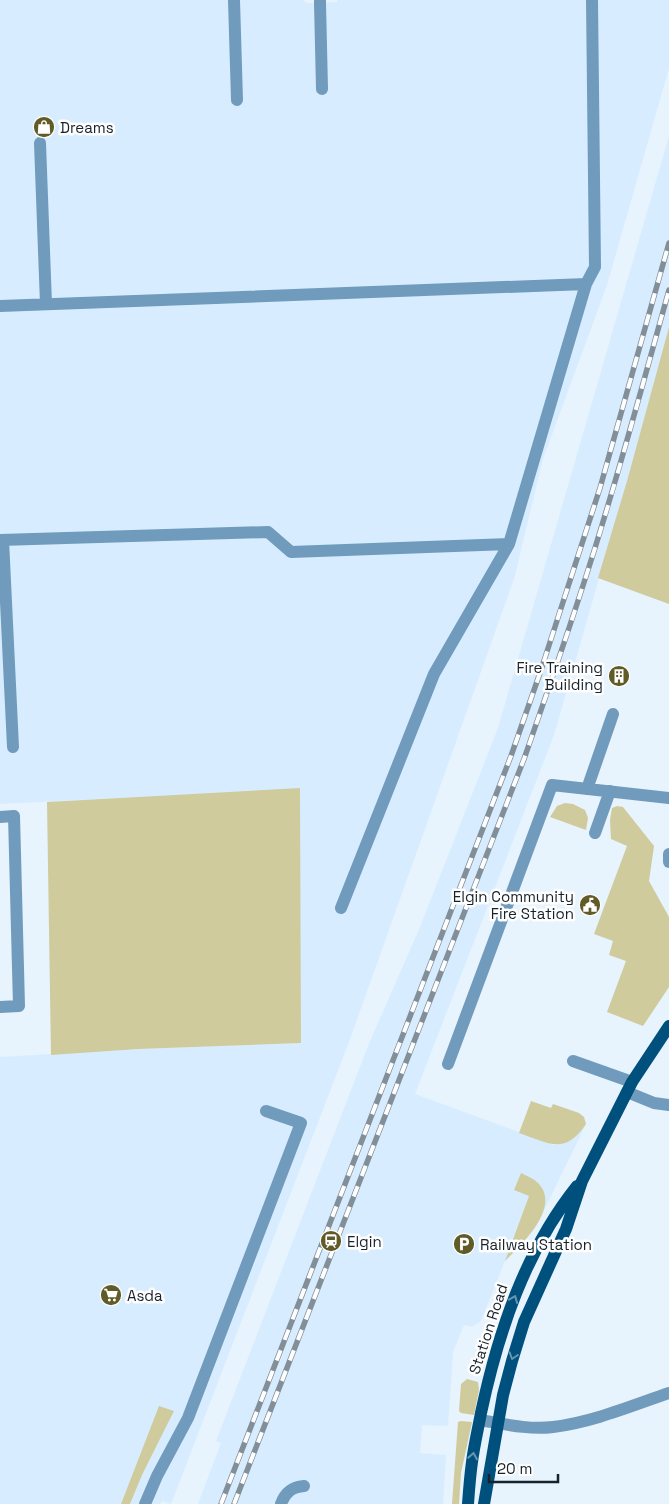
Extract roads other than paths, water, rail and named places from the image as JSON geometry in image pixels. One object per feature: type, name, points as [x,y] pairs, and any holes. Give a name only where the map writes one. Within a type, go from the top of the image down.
[{"type":"main road","name":"Station Road","points":[[484,1504],[508,1375],[524,1322],[566,1229],[582,1181],[630,1087],[669,1026]]},
{"type":"main road","name":"Station Road","points":[[468,1504],[472,1461],[494,1354],[519,1287],[540,1242],[562,1204],[582,1181]]},
{"type":"street","points":[[234,0],[237,100]]},
{"type":"street","points":[[341,908],[434,674],[509,544],[586,284],[595,267],[592,0]]},
{"type":"street","points":[[320,1],[322,89]]},
{"type":"street","points":[[40,143],[46,304]]},
{"type":"street","points":[[0,306],[586,284]]},
{"type":"street","points":[[13,748],[2,540],[268,532],[291,552],[509,544]]},
{"type":"street","points":[[587,789],[613,714]]},
{"type":"street","points":[[448,1064],[552,785],[669,798]]},
{"type":"street","points":[[594,833],[610,791]]},
{"type":"street","points":[[0,816],[14,816],[18,1006],[0,1007]]},
{"type":"street","points":[[669,854],[669,862]]},
{"type":"street","points":[[573,1061],[630,1087],[654,1103],[669,1105]]},
{"type":"street","points":[[146,1504],[156,1476],[188,1418],[301,1123],[266,1111]]},
{"type":"street","points":[[480,1420],[530,1427],[552,1427],[591,1420],[669,1393]]},
{"type":"street","points":[[281,1504],[283,1496],[290,1490],[296,1486],[304,1486]]},
{"type":"railway","points":[[221,1504],[511,756],[600,488],[669,243]]},
{"type":"railway","points":[[234,1504],[524,759],[599,535],[669,290]]},
{"type":"place","name":"Dreams","points":[[44,127]]},
{"type":"place","name":"Fire Training Building","points":[[619,676]]},
{"type":"place","name":"Elgin Community Fire Station","points":[[590,905]]},
{"type":"place","name":"Elgin","points":[[331,1241]]},
{"type":"place","name":"Railway Station","points":[[464,1244]]},
{"type":"place","name":"Asda","points":[[111,1295]]}]
